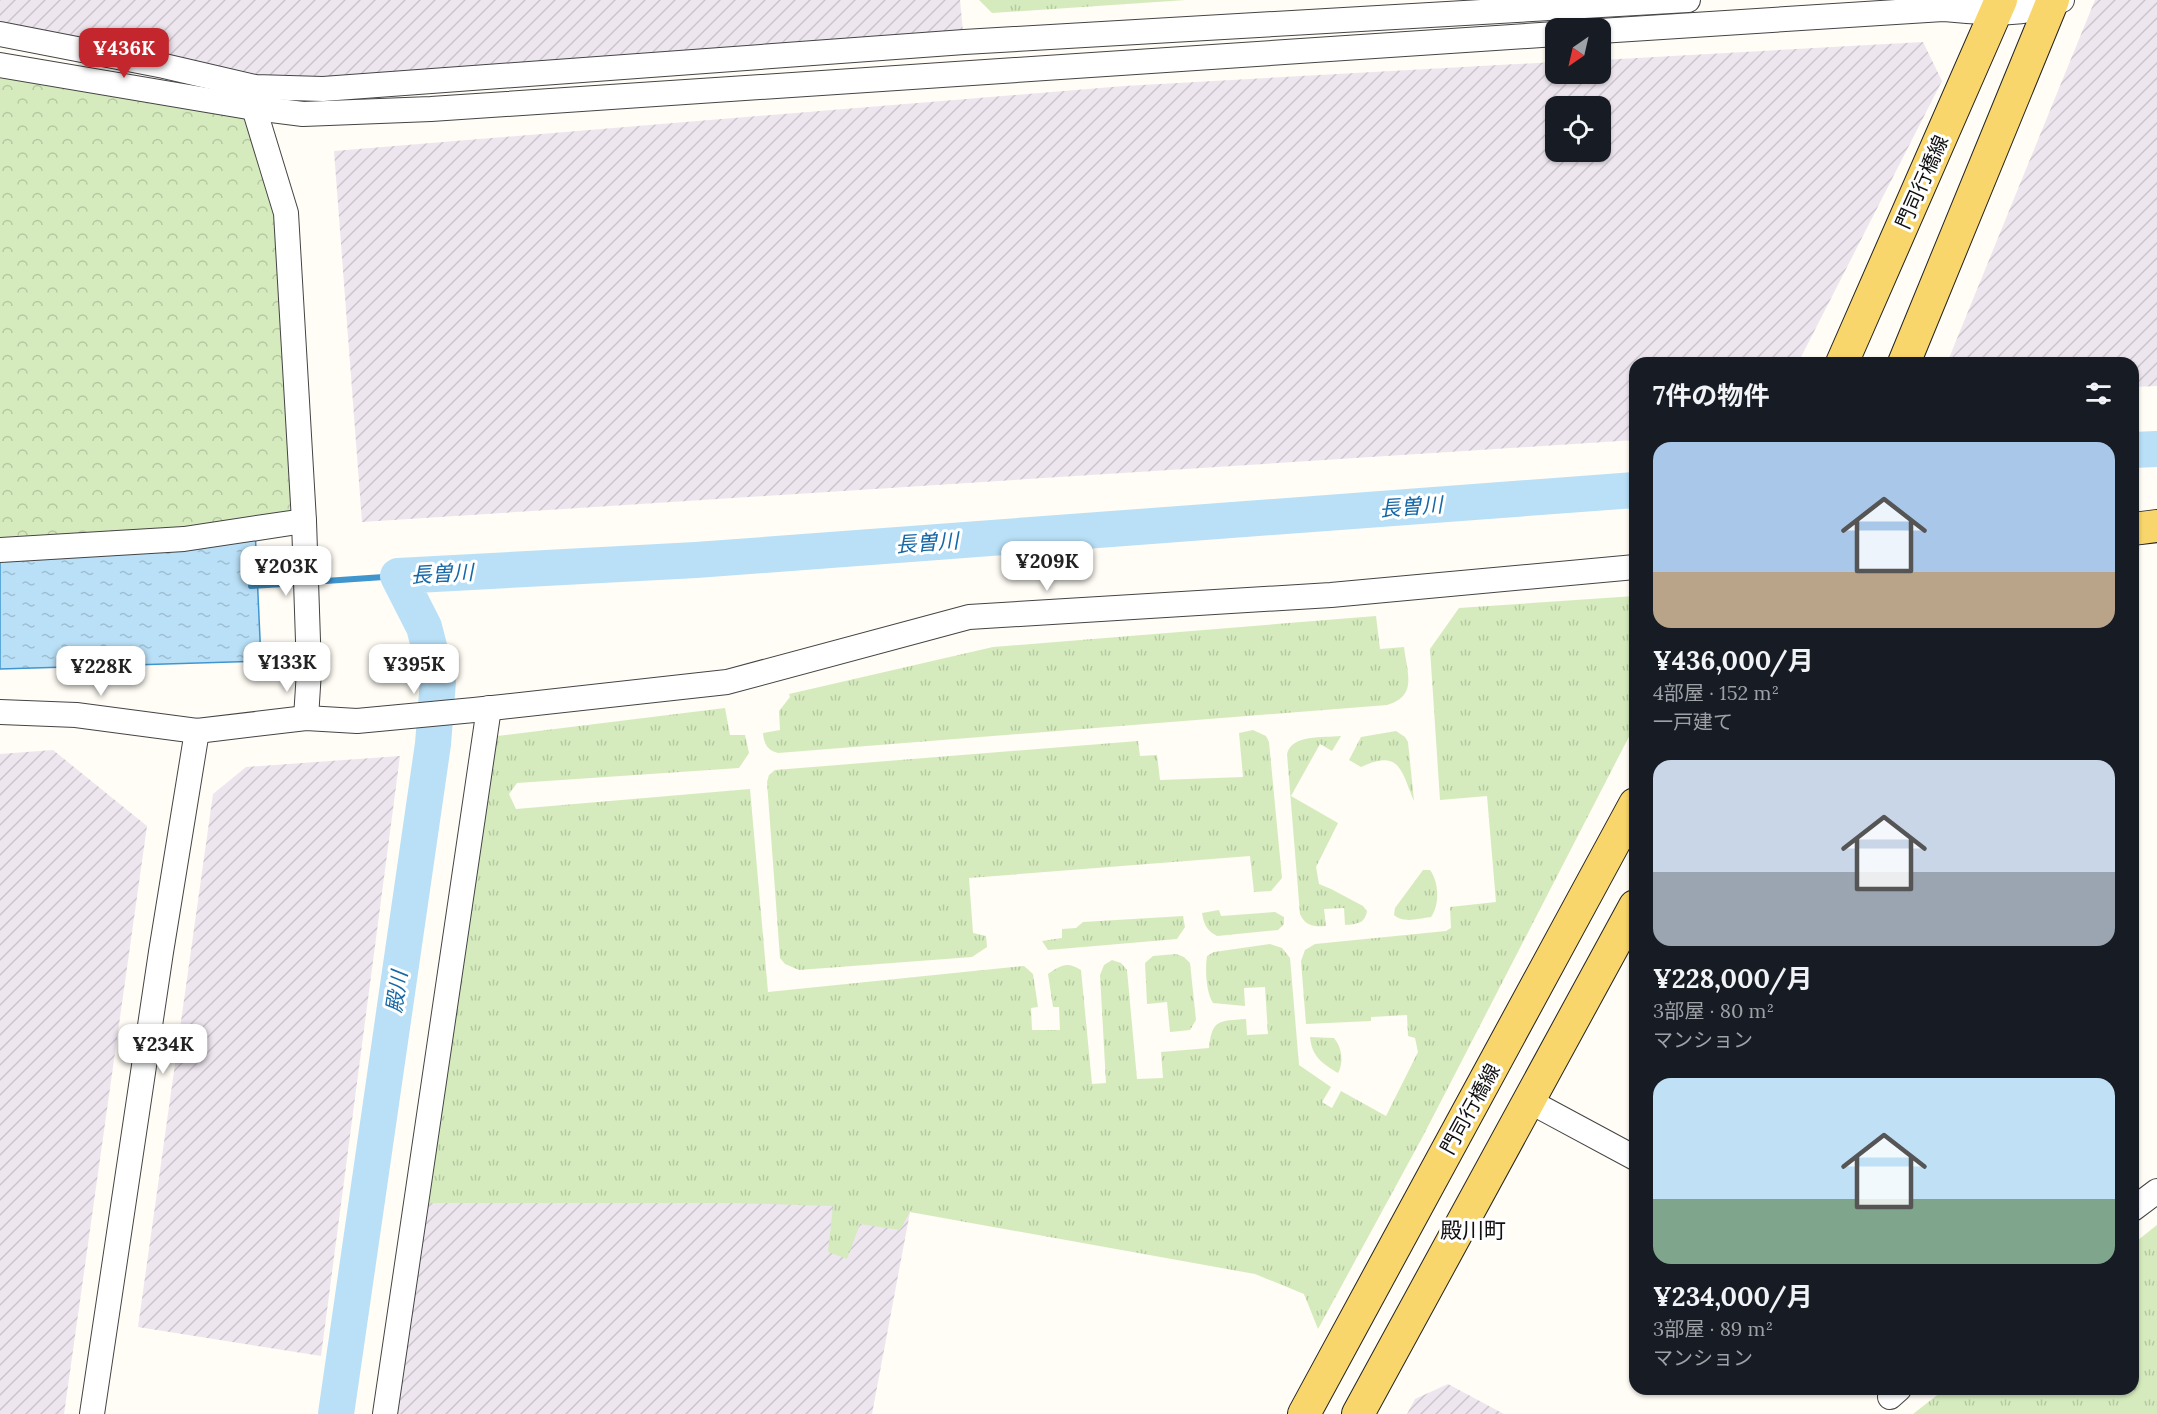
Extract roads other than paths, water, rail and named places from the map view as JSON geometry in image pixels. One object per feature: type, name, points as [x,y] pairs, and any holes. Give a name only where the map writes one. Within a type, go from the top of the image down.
[{"type":"main road","points":[[1906,357],[2052,1]]},
{"type":"main road","name":"門司行橋線","points":[[1845,357],[1998,7]]},
{"type":"main road","points":[[2139,528],[2157,526]]},
{"type":"main road","name":"門司行橋線","points":[[1304,1414],[1629,815]]},
{"type":"main road","points":[[1358,1414],[1629,917]]},
{"type":"street","points":[[0,65],[254,97],[323,89],[964,42],[1689,0]]},
{"type":"street","points":[[1611,30],[1998,7],[2052,1]]},
{"type":"street","points":[[0,34],[164,66],[303,114],[431,109],[1545,35]]},
{"type":"street","points":[[254,97],[286,213],[304,521],[309,671],[306,718]]},
{"type":"street","points":[[0,550],[184,539],[304,521]]},
{"type":"street","points":[[0,712],[76,715],[197,730],[306,718],[357,721],[728,682],[969,617],[1331,595],[1629,568]]},
{"type":"street","points":[[385,1414],[482,709]]},
{"type":"street","points":[[92,1414],[159,963],[197,730]]},
{"type":"street","points":[[1528,1101],[1629,1155]]},
{"type":"street","points":[[2139,1204],[2157,1191]]},
{"type":"water","points":[[255,528],[261,661],[0,669],[0,550]]},
{"type":"waterway","name":"長曽川","points":[[2139,450],[2157,449]]},
{"type":"waterway","name":"長曽川","points":[[336,1414],[433,744],[438,681],[424,627],[398,576],[696,560],[1629,490]]},
{"type":"waterway","points":[[311,582],[398,576]]},
{"type":"waterway","points":[[251,586],[301,583]]},
{"type":"district","name":"殿川町","points":[[1473,1230]]},
{"type":"water label","name":"殿川","points":[[397,992]]}]
